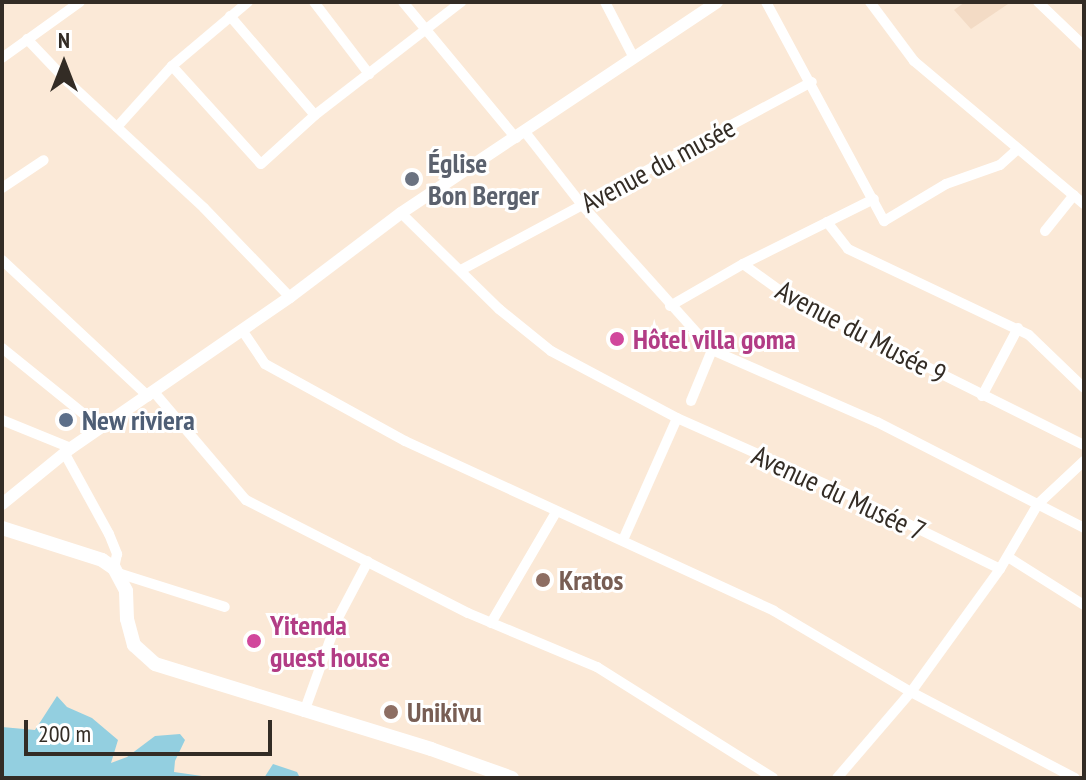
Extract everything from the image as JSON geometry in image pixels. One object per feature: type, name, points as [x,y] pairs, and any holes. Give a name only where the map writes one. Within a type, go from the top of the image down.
[{"type":"main road","points":[[2,528],[102,560],[116,571],[126,591],[130,633],[145,659],[304,712],[431,749],[512,778]]},
{"type":"street","points":[[2,58],[80,2]]},
{"type":"street","points":[[117,127],[172,66],[248,2]]},
{"type":"street","points":[[314,2],[369,74]]},
{"type":"street","points":[[403,2],[425,31],[712,350],[877,422],[1084,528]]},
{"type":"street","points":[[172,66],[259,165],[315,115],[461,2]]},
{"type":"street","points":[[605,2],[634,58]]},
{"type":"street","points":[[2,504],[68,451],[290,297],[401,213],[717,2]]},
{"type":"street","points":[[766,2],[886,221],[946,184],[1000,165],[1018,149]]},
{"type":"street","points":[[870,2],[914,61],[1084,204]]},
{"type":"street","points":[[1038,2],[1084,46]]},
{"type":"street","points":[[230,16],[315,115]]},
{"type":"street","points":[[27,39],[204,208],[290,297]]},
{"type":"street","name":"Avenue du musée","points":[[461,270],[812,82]]},
{"type":"street","points":[[2,188],[44,160]]},
{"type":"street","points":[[1045,231],[1074,195]]},
{"type":"street","points":[[670,306],[743,264],[874,199]]},
{"type":"street","name":"Avenue du Musée 7","points":[[401,213],[499,309],[551,351],[677,418],[839,490],[1000,569]]},
{"type":"street","points":[[827,222],[853,252],[1018,328],[1084,388]]},
{"type":"street","points":[[2,260],[151,394],[246,500],[491,623],[597,667],[773,778]]},
{"type":"street","name":"Avenue du Musée 9","points":[[743,264],[793,300],[1084,445]]},
{"type":"street","points":[[982,396],[1018,328]]},
{"type":"street","points":[[242,330],[265,364],[405,441],[807,628],[911,692],[1075,778]]},
{"type":"street","points":[[2,348],[101,428]]},
{"type":"street","points":[[691,401],[712,350]]},
{"type":"street","points":[[623,540],[677,418]]},
{"type":"street","points":[[2,420],[68,451],[109,534],[117,554],[116,571],[225,607]]},
{"type":"street","points":[[837,778],[911,692],[1000,569],[1038,504],[1084,461]]},
{"type":"street","points":[[491,623],[556,512]]},
{"type":"street","points":[[1008,557],[1084,605]]},
{"type":"street","points":[[304,712],[334,627],[368,561]]},
{"type":"shaded area","points":[[965,2],[1011,2],[971,29],[954,10]]},
{"type":"water","points":[[57,696],[67,707],[92,718],[118,740],[111,763],[127,757],[155,736],[180,734],[185,740],[175,761],[174,772],[216,778],[2,778],[2,727],[35,730]]},
{"type":"water","points":[[273,764],[297,772],[300,778],[264,778]]},
{"type":"place","name":"Église Bon Berger","points":[[412,179]]},
{"type":"place","name":"Hôtel villa goma","points":[[617,339]]},
{"type":"place","name":"New riviera","points":[[66,420]]},
{"type":"place","name":"Kratos","points":[[543,580]]},
{"type":"place","name":"Yitenda guest house","points":[[254,641]]},
{"type":"place","name":"Unikivu","points":[[391,712]]}]
